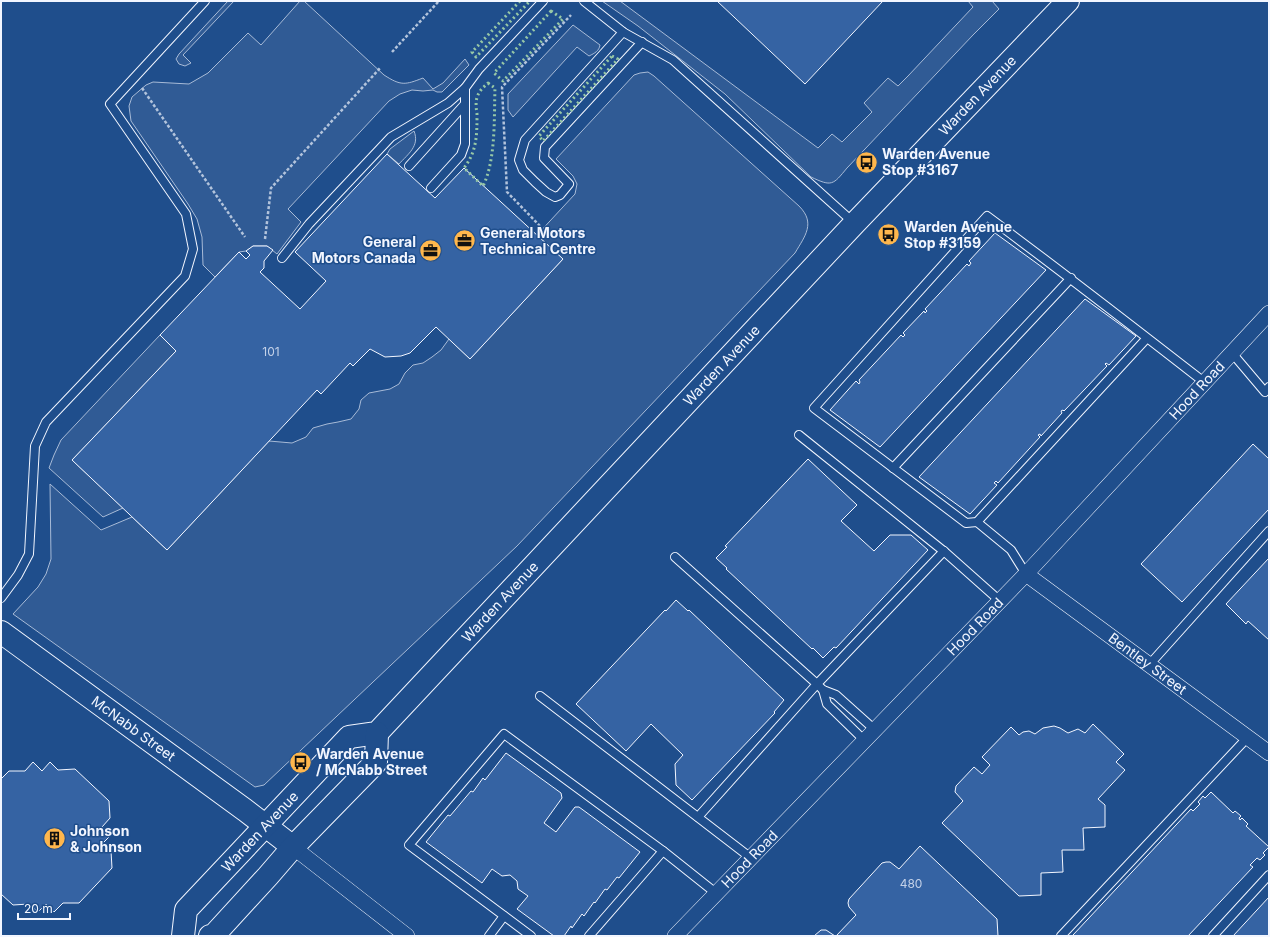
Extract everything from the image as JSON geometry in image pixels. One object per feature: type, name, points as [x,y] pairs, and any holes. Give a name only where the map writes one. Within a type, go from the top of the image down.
[{"type":"main road","name":"Warden Avenue","points":[[183,936],[186,910],[349,737],[377,733],[855,224],[1068,1]]},
{"type":"main road","name":"McNabb Street","points":[[1,632],[293,847]]},
{"type":"main road","points":[[210,936],[213,936],[293,847],[376,762],[377,733]]},
{"type":"street","name":"Hood Road","points":[[675,936],[1026,574],[1269,313]]},
{"type":"street","name":"Bentley Street","points":[[1026,574],[1269,753]]},
{"type":"street","points":[[293,847],[407,936]]},
{"type":"lane","points":[[1,598],[18,575],[29,554],[35,446],[46,422],[185,276],[193,249],[186,214],[110,104],[205,1]]},
{"type":"lane","points":[[282,258],[309,224],[391,138],[448,103],[465,88],[479,69],[543,1]]},
{"type":"lane","points":[[584,1],[623,32],[672,60],[855,224]]},
{"type":"lane","points":[[623,32],[525,140],[519,160],[523,170],[551,196],[555,197],[560,195],[569,184],[544,158],[546,147],[642,42]]},
{"type":"lane","points":[[431,188],[461,155],[465,144],[465,88]]},
{"type":"lane","points":[[409,166],[464,105]]},
{"type":"lane","points":[[1147,338],[977,522],[966,523],[814,408],[987,216],[1071,278],[1204,382]]},
{"type":"lane","points":[[893,468],[1071,278]]},
{"type":"lane","points":[[1232,353],[1268,392]]},
{"type":"lane","points":[[799,435],[944,551],[1000,601]]},
{"type":"lane","points":[[977,522],[1011,550],[1026,574]]},
{"type":"lane","points":[[1149,665],[1269,531]]},
{"type":"lane","points":[[698,817],[816,684],[944,551]]},
{"type":"lane","points":[[675,557],[816,684],[823,690],[836,695],[875,730]]},
{"type":"lane","points":[[823,690],[827,704],[865,741]]},
{"type":"lane","points":[[540,696],[751,858]]},
{"type":"lane","points":[[531,936],[409,845],[504,734],[717,894]]},
{"type":"lane","points":[[1061,936],[1248,737]]},
{"type":"lane","points":[[589,936],[662,852]]},
{"type":"lane","points":[[1213,936],[1269,875]]},
{"type":"lane","points":[[489,936],[504,916]]},
{"type":"path","points":[[392,52],[439,1]]},
{"type":"path","points":[[540,226],[507,192],[502,87],[571,15]]},
{"type":"path","points":[[265,239],[271,188],[381,67]]},
{"type":"path","points":[[134,78],[245,237]]},
{"type":"shaded area","points":[[228,1],[234,1],[183,55],[191,63],[185,66],[179,64],[176,59],[179,54]]},
{"type":"shaded area","points":[[300,1],[304,1],[384,75],[399,83],[412,82],[423,78],[433,89],[443,83],[465,59],[469,65],[442,92],[433,90],[412,90],[400,94],[389,101],[288,209],[301,222],[277,254],[267,246],[253,246],[246,251],[239,252],[215,277],[203,265],[202,237],[197,219],[131,121],[129,106],[132,97],[146,85],[153,82],[189,84],[208,73],[248,33],[261,45]]},
{"type":"shaded area","points":[[602,1],[620,1],[818,148],[832,134],[842,142],[872,112],[864,103],[888,78],[898,86],[973,7],[968,1],[992,1],[999,9],[838,178],[832,183],[828,183],[811,177],[725,94],[638,26]]},
{"type":"shaded area","points":[[573,25],[600,45],[599,49],[589,56],[577,47],[513,117],[508,110],[508,94]]},
{"type":"shaded area","points":[[648,72],[799,206],[807,218],[808,224],[802,241],[795,253],[517,546],[264,785],[255,787],[13,614],[38,587],[46,574],[51,559],[50,484],[101,530],[132,517],[167,550],[269,441],[292,443],[306,437],[313,428],[351,419],[359,409],[361,400],[369,393],[390,389],[399,384],[405,373],[413,365],[423,363],[432,357],[441,350],[449,339],[470,359],[563,259],[537,235],[575,194],[577,184],[573,176],[556,159],[634,75]]},
{"type":"shaded area","points":[[414,131],[414,145],[399,164],[387,154],[390,149]]},
{"type":"shaded area","points":[[160,335],[176,351],[72,460],[123,508],[103,517],[49,468],[61,440]]},
{"type":"building","points":[[717,1],[883,1],[805,84]]},
{"type":"building","points":[[387,154],[435,198],[464,168],[563,259],[470,359],[436,327],[410,353],[401,356],[385,357],[370,349],[353,366],[350,363],[321,394],[317,390],[167,550],[72,460],[176,351],[160,335],[239,252],[246,259],[250,255],[246,251],[253,246],[267,246],[273,250],[264,261],[264,268],[260,272],[300,309],[326,281],[295,252]]},
{"type":"building","points":[[995,233],[1046,270],[880,447],[830,410],[856,381],[859,384],[859,380],[901,335],[903,337],[905,335],[903,333],[924,311],[925,313],[927,311],[925,309],[967,264],[969,266],[971,263],[969,261]]},
{"type":"building","points":[[1085,299],[1136,336],[1109,365],[1106,363],[1105,364],[1107,366],[1064,411],[1061,411],[1062,413],[1041,436],[1040,434],[1038,435],[1040,437],[998,483],[996,481],[994,483],[997,485],[970,514],[919,477]]},
{"type":"building","points":[[1253,444],[1269,459],[1269,509],[1182,602],[1141,564]]},
{"type":"building","points":[[808,459],[857,505],[841,521],[874,551],[890,535],[911,535],[928,550],[836,648],[834,647],[823,658],[726,569],[727,568],[716,558],[727,547],[725,546]]},
{"type":"building","points":[[1269,558],[1269,640],[1248,621],[1246,624],[1226,604]]},
{"type":"building","points":[[676,600],[688,611],[689,610],[784,700],[774,712],[775,713],[692,800],[676,785],[675,764],[683,755],[651,724],[626,751],[576,704]]},
{"type":"building","points":[[1093,724],[1124,754],[1116,762],[1125,770],[1098,799],[1105,805],[1105,827],[1083,828],[1084,850],[1062,850],[1063,872],[1041,873],[1041,895],[1019,896],[942,823],[963,801],[955,792],[956,786],[974,767],[982,774],[990,765],[982,757],[1011,727],[1019,735],[1023,732],[1029,731],[1035,734],[1043,728],[1054,726],[1068,733],[1078,729],[1085,733]]},
{"type":"building","points":[[506,753],[561,793],[562,798],[544,823],[556,832],[575,807],[579,807],[640,852],[619,878],[617,877],[607,890],[605,889],[584,916],[582,914],[564,936],[554,936],[517,909],[528,896],[518,889],[517,881],[510,875],[502,876],[492,869],[482,883],[426,842],[448,815],[450,816],[471,791],[473,792],[483,778],[485,780]]},
{"type":"building","name":"Johnson & Johnson","points":[[33,762],[42,771],[50,762],[58,770],[75,769],[109,801],[110,818],[102,827],[111,835],[102,844],[111,851],[112,868],[79,903],[63,903],[54,912],[46,904],[38,912],[29,904],[13,905],[1,894],[1,779],[9,771],[25,771]]},
{"type":"building","points":[[1211,792],[1233,813],[1235,811],[1241,816],[1239,818],[1240,820],[1242,818],[1248,824],[1246,826],[1269,847],[1263,853],[1265,855],[1260,860],[1257,858],[1250,865],[1253,867],[1188,936],[1074,936],[1073,935],[1191,809],[1193,811],[1200,804],[1198,802],[1203,796],[1205,798]]},
{"type":"building","points":[[920,846],[997,919],[998,936],[836,936],[856,915],[849,907],[849,899],[882,863],[890,862],[899,869]]},
{"type":"building","points":[[1269,897],[1269,936],[1233,936]]},
{"type":"building","points":[[821,930],[826,930],[835,936],[814,936]]},
{"type":"hedge","points":[[520,1],[472,52],[476,57],[530,1]]},
{"type":"hedge","points":[[551,11],[563,19],[503,81],[494,73],[551,11]]},
{"type":"hedge","points":[[612,56],[618,59],[543,141],[539,136],[612,56]]},
{"type":"hedge","points":[[488,83],[495,88],[494,125],[490,164],[483,186],[464,168],[474,149],[477,129],[477,98],[481,90],[488,83]]},
{"type":"place","name":"Warden Avenue Stop #3167","points":[[867,162]]},
{"type":"place","name":"Warden Avenue Stop #3159","points":[[888,235]]},
{"type":"place","name":"General Motors Technical Centre","points":[[465,241]]},
{"type":"place","name":"General Motors Canada","points":[[431,250]]},
{"type":"place","name":"Warden Avenue / McNabb Street","points":[[300,762]]},
{"type":"place","name":"Johnson & Johnson","points":[[54,839]]}]
